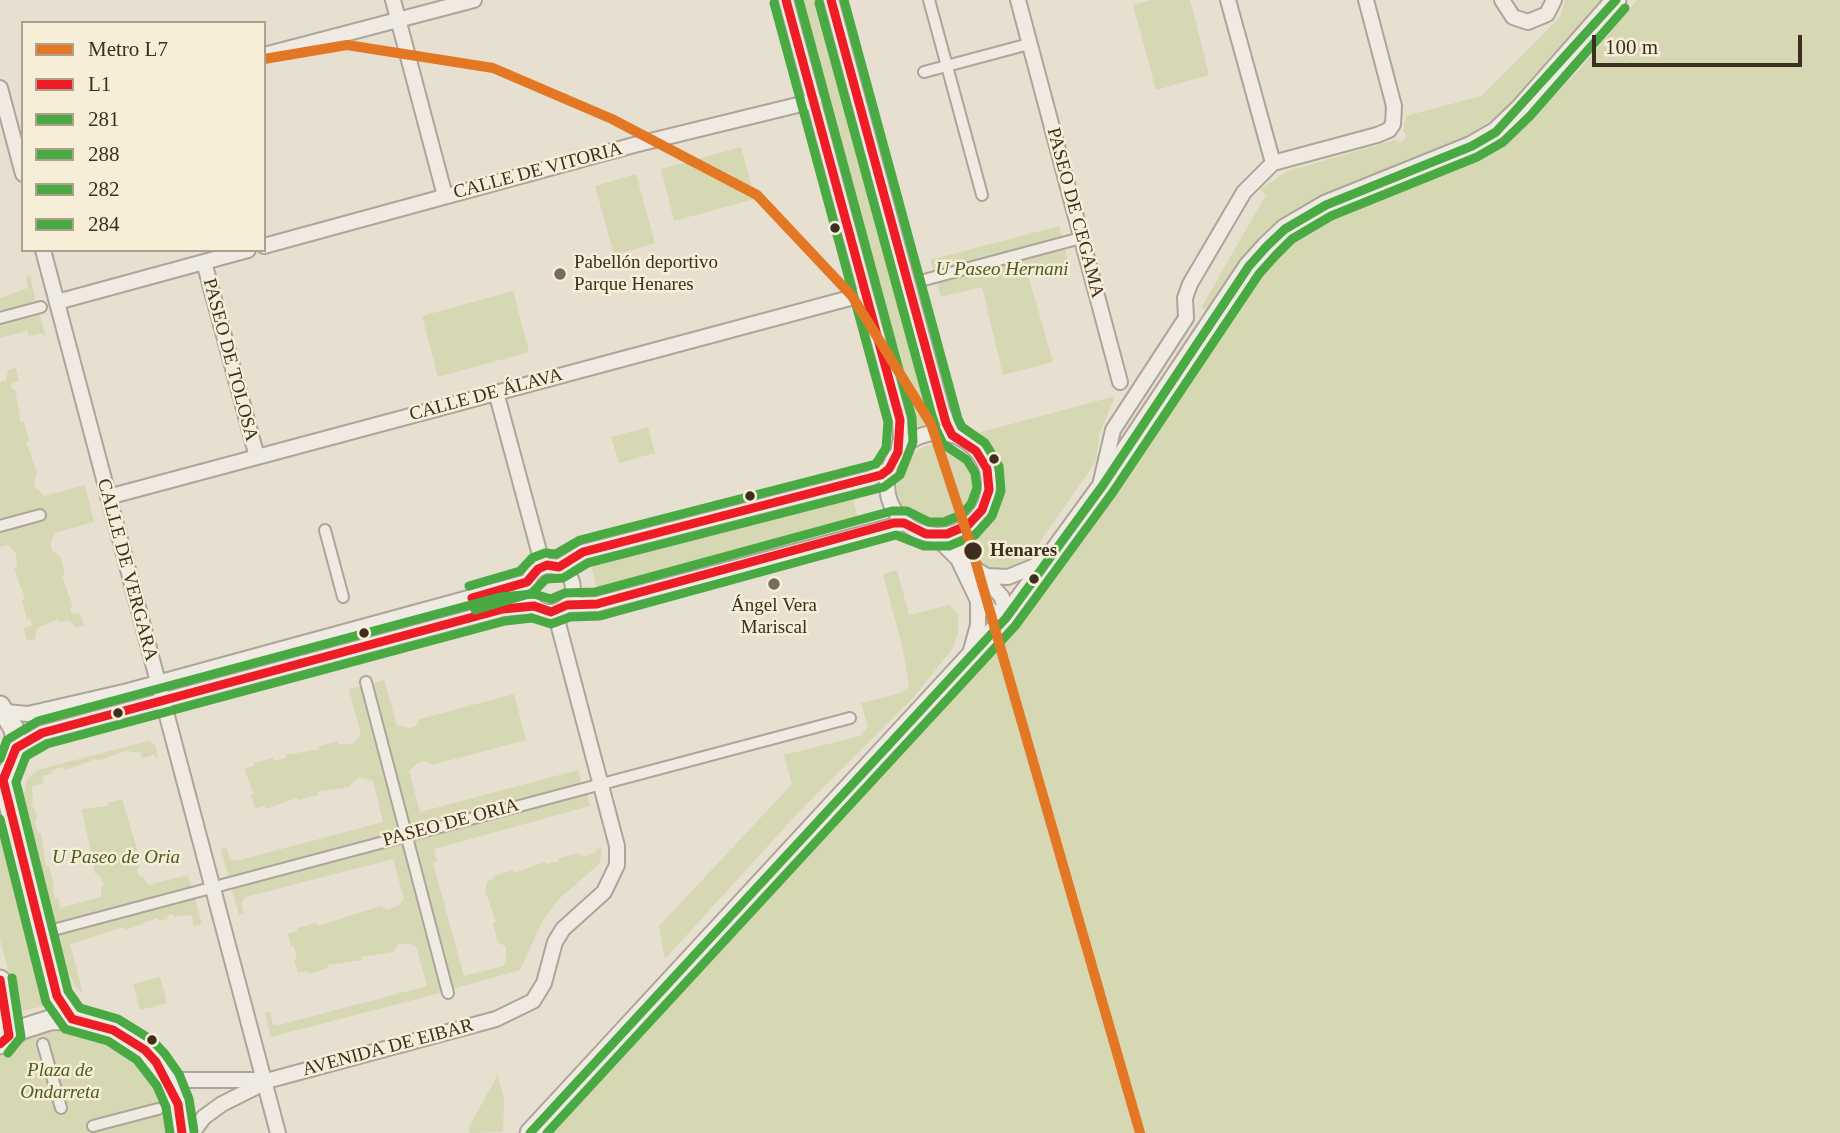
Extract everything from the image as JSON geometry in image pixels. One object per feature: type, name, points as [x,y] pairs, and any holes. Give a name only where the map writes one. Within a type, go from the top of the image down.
[{"type":"street","points":[[393,0],[445,196]]},
{"type":"street","points":[[266,54],[474,0]]},
{"type":"street","points":[[786,0],[900,420],[901,439],[889,469],[889,498],[904,523],[918,531],[934,535],[959,531],[982,510],[989,479],[976,450],[952,435],[926,434],[912,440],[898,452]]},
{"type":"street","points":[[831,0],[925,347],[952,435]]},
{"type":"street","points":[[929,0],[982,195]]},
{"type":"street","name":"PASEO DE CEGAMA","points":[[1018,0],[1120,382]]},
{"type":"street","points":[[1228,0],[1273,163]]},
{"type":"street","points":[[1097,492],[1113,430],[1186,318],[1185,298],[1190,284],[1244,192],[1273,163],[1390,130],[1394,106],[1366,0]]},
{"type":"street","points":[[1502,0],[1513,17],[1528,22],[1548,14],[1554,0]]},
{"type":"street","points":[[530,1133],[1005,619],[1097,492],[1248,266],[1267,246],[1285,229],[1326,205],[1472,146],[1496,132],[1521,108],[1616,0]]},
{"type":"street","points":[[924,72],[1029,44]]},
{"type":"street","points":[[0,88],[21,165]]},
{"type":"street","name":"CALLE DE VITORIA","points":[[266,245],[445,196],[814,101]]},
{"type":"street","points":[[924,280],[1081,238]]},
{"type":"street","name":"CALLE DE VERGARA","points":[[44,252],[156,683],[278,1133]]},
{"type":"street","points":[[57,302],[241,252]]},
{"type":"street","name":"PASEO DE TOLOSA","points":[[204,262],[257,457]]},
{"type":"street","name":"CALLE DE ÁLAVA","points":[[108,497],[865,294]]},
{"type":"street","points":[[0,318],[41,307]]},
{"type":"street","points":[[496,392],[543,566]]},
{"type":"street","points":[[559,568],[583,552],[872,478],[889,469]]},
{"type":"street","points":[[0,526],[40,515]]},
{"type":"street","points":[[561,608],[572,595],[573,584],[568,574],[559,568],[543,566],[533,572],[527,582],[527,595],[534,606],[544,612],[597,604],[904,523]]},
{"type":"street","points":[[326,530],[343,597]]},
{"type":"street","points":[[959,531],[960,549],[989,609],[1005,619]]},
{"type":"street","points":[[934,535],[971,572],[979,613],[968,662]]},
{"type":"street","points":[[971,572],[988,576],[1018,574],[1035,566],[1061,542]]},
{"type":"street","points":[[3,709],[28,714],[156,683],[527,582]]},
{"type":"street","points":[[16,748],[42,733],[503,610],[534,606]]},
{"type":"street","name":"AVENIDA DE EIBAR","points":[[192,1133],[204,1117],[222,1104],[266,1081],[505,1016],[533,1001],[544,983],[555,942],[563,929],[604,892],[615,875],[617,846],[561,608]]},
{"type":"street","points":[[366,682],[448,993]]},
{"type":"street","points":[[3,709],[14,729],[16,748],[10,769],[1,781],[57,996],[72,1019]]},
{"type":"street","name":"PASEO DE ORIA","points":[[53,930],[850,718]]},
{"type":"street","points":[[0,980],[4,1040],[38,1022],[72,1019],[95,1023],[128,1038],[145,1050],[169,1080],[178,1104],[182,1133]]},
{"type":"street","points":[[43,1044],[61,1108]]},
{"type":"street","name":"AVENIDA DE EIBAR","points":[[169,1080],[266,1081]]},
{"type":"street","points":[[93,1126],[158,1109]]},
{"type":"green space","points":[[792,0],[826,0],[939,422],[936,426],[910,433],[907,431]]},
{"type":"green space","points":[[1152,0],[1190,0],[1209,75],[1156,90],[1133,5]]},
{"type":"green space","points":[[1565,0],[1606,0],[1524,94],[1498,116],[1456,144],[1327,195],[1289,215],[1249,251],[1208,311],[1201,308],[1266,195],[1260,189],[1288,171],[1395,140],[1401,143],[1407,136],[1403,131],[1406,116],[1481,96],[1560,17]]},
{"type":"green space","points":[[1637,0],[1840,0],[1840,1133],[547,1133],[1006,637],[1093,514],[1243,288],[1265,261],[1288,238],[1339,209],[1454,171],[1508,143],[1580,69]]},
{"type":"green space","points":[[741,147],[755,199],[674,221],[661,169]]},
{"type":"green space","points":[[636,174],[655,243],[614,255],[595,186]]},
{"type":"green space","name":"U Paseo Hernani","points":[[1059,226],[1069,264],[1028,275],[1053,362],[1003,375],[982,287],[941,297],[930,260]]},
{"type":"green space","points":[[30,276],[37,305],[0,315],[0,298],[28,288],[26,277]]},
{"type":"green space","points":[[513,291],[529,352],[438,377],[422,316]]},
{"type":"green space","points":[[39,312],[46,337],[41,333],[29,336],[27,331],[0,338],[0,322]]},
{"type":"green space","points":[[16,368],[19,381],[11,384],[12,390],[15,389],[21,422],[24,421],[29,441],[26,442],[37,473],[35,487],[44,496],[85,485],[94,522],[54,533],[51,545],[52,551],[60,556],[65,575],[62,576],[73,607],[70,609],[72,614],[80,613],[84,626],[76,628],[69,620],[59,622],[58,619],[37,628],[35,639],[27,641],[24,628],[32,625],[30,619],[27,620],[22,600],[25,599],[14,568],[17,567],[16,554],[8,545],[0,547],[0,382],[6,381],[8,370]]},
{"type":"green space","points":[[1112,397],[1114,399],[1099,435],[1096,461],[1029,558],[1019,567],[997,573],[976,563],[967,547],[968,539],[987,513],[995,485],[989,458],[970,435]]},
{"type":"green space","points":[[648,427],[655,453],[619,463],[611,437]]},
{"type":"green space","points":[[939,444],[955,447],[969,456],[978,470],[981,486],[978,502],[969,516],[955,525],[939,528],[923,525],[909,516],[900,502],[897,486],[900,470],[909,456],[923,447]]},
{"type":"green space","points":[[852,495],[858,519],[597,589],[591,565]]},
{"type":"green space","points":[[897,570],[909,615],[949,605],[958,614],[958,633],[953,648],[912,699],[796,815],[665,959],[659,926],[792,784],[784,755],[860,736],[868,727],[861,703],[901,693],[909,686],[903,650],[883,574]]},
{"type":"green space","points":[[384,680],[397,725],[409,728],[415,727],[420,719],[514,694],[526,740],[432,765],[424,761],[418,763],[409,771],[420,812],[578,770],[582,784],[412,830],[408,827],[394,763],[386,742],[388,737],[384,734],[372,686]]},
{"type":"green space","points":[[362,686],[384,762],[382,766],[387,770],[401,829],[399,833],[229,879],[221,849],[227,847],[230,859],[236,861],[383,822],[373,781],[360,778],[349,787],[317,792],[318,795],[298,800],[297,798],[266,809],[264,806],[255,809],[251,795],[254,794],[244,769],[254,766],[254,763],[286,758],[286,755],[319,749],[318,746],[338,741],[339,744],[352,744],[361,735],[349,689]]},
{"type":"green space","name":"U Paseo de Oria","points":[[148,741],[155,744],[158,759],[154,755],[142,758],[140,751],[130,753],[129,750],[65,770],[64,767],[52,770],[52,773],[42,776],[44,783],[32,787],[33,804],[30,805],[35,810],[35,821],[38,833],[41,833],[55,898],[58,898],[60,908],[101,897],[101,886],[104,885],[98,873],[95,874],[82,809],[108,806],[108,803],[122,799],[141,862],[137,870],[139,876],[142,876],[148,885],[188,875],[192,889],[56,925],[24,795],[26,781],[37,770]]},
{"type":"green space","points":[[587,793],[590,806],[434,849],[437,861],[433,863],[464,976],[504,966],[506,960],[506,947],[498,942],[493,923],[496,922],[485,891],[488,880],[513,870],[514,873],[578,853],[585,857],[597,851],[596,848],[602,849],[600,863],[559,899],[542,922],[520,970],[453,989],[412,840]]},
{"type":"green space","points":[[0,810],[51,1004],[19,1012],[0,939]]},
{"type":"green space","points":[[401,840],[405,842],[420,902],[417,905],[421,909],[426,929],[424,931],[428,935],[442,988],[440,993],[271,1037],[265,1013],[270,1012],[273,1024],[279,1025],[427,986],[416,946],[411,944],[398,944],[393,952],[328,965],[328,968],[309,974],[308,971],[298,973],[294,960],[297,959],[288,934],[297,931],[297,928],[316,923],[318,926],[381,906],[389,910],[404,899],[393,859],[246,897],[241,902],[244,914],[239,915],[231,886]]},
{"type":"green space","name":"U Paseo de Oria","points":[[194,896],[202,924],[194,926],[191,915],[174,917],[173,914],[167,916],[168,919],[159,921],[157,918],[126,930],[124,927],[70,944],[83,994],[75,986],[68,971],[58,932]]},
{"type":"green space","points":[[160,977],[167,1003],[140,1010],[133,984]]},
{"type":"green space","name":"Plaza de Ondarreta","points":[[76,1029],[111,1038],[140,1058],[162,1088],[172,1133],[0,1133],[0,1055],[21,1040],[40,1033]]},
{"type":"green space","points":[[498,1075],[504,1100],[503,1132],[470,1133],[468,1128]]},
{"type":"metro line","name":"L7","points":[[266,59],[347,45],[493,68],[612,119],[757,195],[852,296],[931,424],[972,549],[1140,1133]]},
{"type":"transit line","name":"L1","points":[[472,598],[527,582],[538,569],[547,565],[559,567],[583,552],[881,475],[889,469],[898,452],[900,420],[786,0]]},
{"type":"transit line","name":"281","points":[[475,610],[532,593],[546,579],[563,578],[588,563],[884,487],[900,475],[913,442],[912,418],[799,0]]},
{"type":"transit line","name":"L1","points":[[182,1133],[178,1104],[156,1062],[145,1050],[113,1030],[72,1019],[57,996],[3,780],[16,748],[42,733],[503,609],[534,606],[551,612],[567,605],[597,604],[894,523],[904,523],[926,534],[947,534],[968,525],[982,510],[989,490],[987,469],[976,451],[952,435],[946,423],[831,0]]},
{"type":"transit line","name":"281","points":[[194,1131],[189,1099],[179,1074],[165,1054],[152,1040],[118,1019],[80,1008],[68,991],[16,782],[26,756],[47,744],[505,621],[532,618],[551,624],[570,617],[600,616],[896,535],[924,546],[949,546],[975,535],[992,516],[1001,491],[999,466],[985,443],[962,427],[958,419],[844,0]]},
{"type":"transit line","name":"282","points":[[530,1133],[1006,618],[1103,485],[1249,266],[1267,246],[1285,229],[1326,205],[1472,146],[1496,132],[1616,0]]},
{"type":"transit line","name":"288","points":[[469,586],[520,571],[532,558],[545,553],[556,554],[580,540],[876,464],[886,448],[888,422],[774,3]]},
{"type":"transit line","name":"288","points":[[0,759],[7,740],[38,721],[500,597],[534,594],[551,599],[565,593],[595,592],[892,511],[907,511],[929,522],[944,522],[961,515],[971,504],[977,488],[975,473],[967,460],[943,444],[935,427],[819,3]]},
{"type":"transit line","name":"284","points":[[547,1133],[1015,626],[1113,492],[1259,274],[1276,255],[1292,239],[1331,216],[1477,157],[1503,142],[1530,116],[1625,8]]},
{"type":"transit line","name":"288","points":[[0,819],[46,1002],[65,1029],[108,1041],[137,1060],[157,1086],[166,1107],[170,1133]]},
{"type":"transit line","name":"288","points":[[8,1053],[21,1037],[12,978]]},
{"type":"transit line","name":"L1","points":[[0,980],[9,1036],[0,1044]]},
{"type":"place","name":"Pabellón deportivo Parque Henares","points":[[560,274]]},
{"type":"place","name":"Henares","points":[[973,551]]},
{"type":"place","name":"Ángel Vera Mariscal","points":[[774,584]]}]
